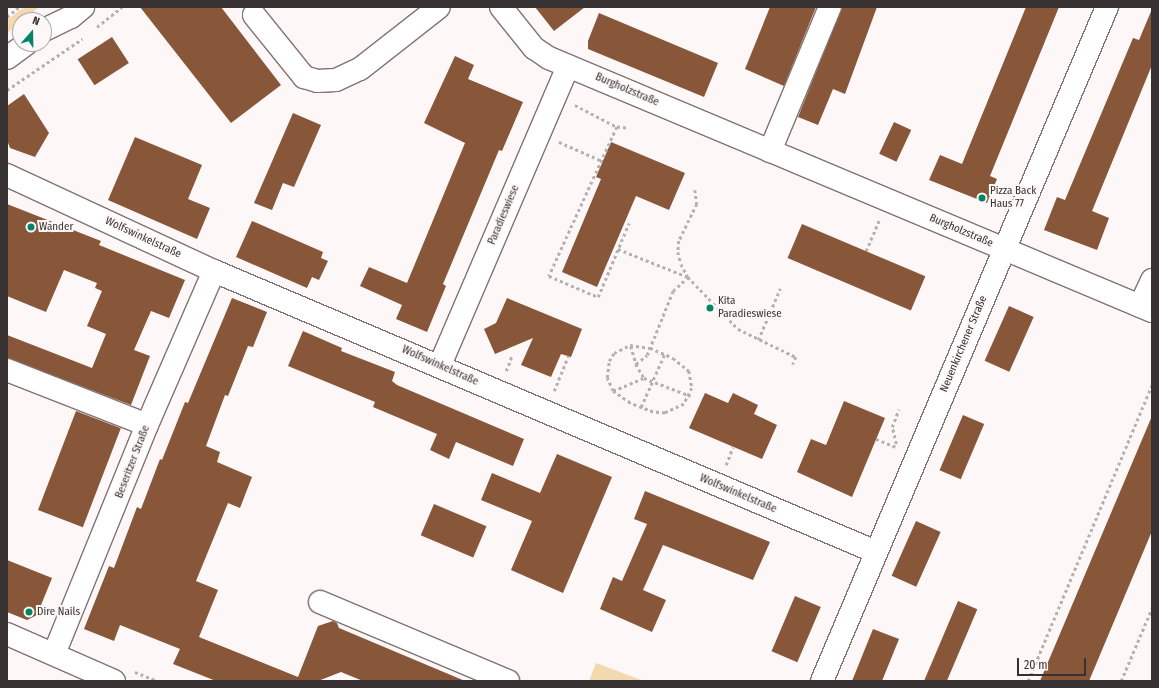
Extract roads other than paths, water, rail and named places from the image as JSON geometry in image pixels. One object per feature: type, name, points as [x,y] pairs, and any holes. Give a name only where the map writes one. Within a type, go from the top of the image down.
[{"type":"street","points":[[52,21],[62,7]]},
{"type":"street","points":[[52,26],[71,17],[83,7]]},
{"type":"street","points":[[254,15],[304,77],[317,81],[336,80],[360,69],[439,7]]},
{"type":"street","name":"Burgholzstraße","points":[[501,7],[534,48],[568,66],[1146,309]]},
{"type":"street","points":[[770,151],[830,7]]},
{"type":"street","name":"Neuenkirchener Straße","points":[[822,681],[1107,7]]},
{"type":"street","points":[[7,58],[15,52]]},
{"type":"street","name":"Paradieswiese","points":[[440,365],[568,66]]},
{"type":"street","name":"Wolfswinkelstraße","points":[[7,175],[214,271],[440,365],[552,416],[876,552]]},
{"type":"street","name":"Beseritzer Straße","points":[[54,654],[147,425],[214,271]]},
{"type":"street","points":[[1146,309],[1152,280]]},
{"type":"street","points":[[7,370],[147,425]]},
{"type":"street","points":[[320,602],[508,681]]},
{"type":"street","points":[[7,634],[54,654],[106,679]]},
{"type":"place","name":"Pizza Back Haus 77","points":[[982,198]]},
{"type":"place","name":"Wander","points":[[31,227]]},
{"type":"place","name":"Kita Paradieswiese","points":[[710,308]]},
{"type":"place","name":"Dire Nails","points":[[29,612]]}]
